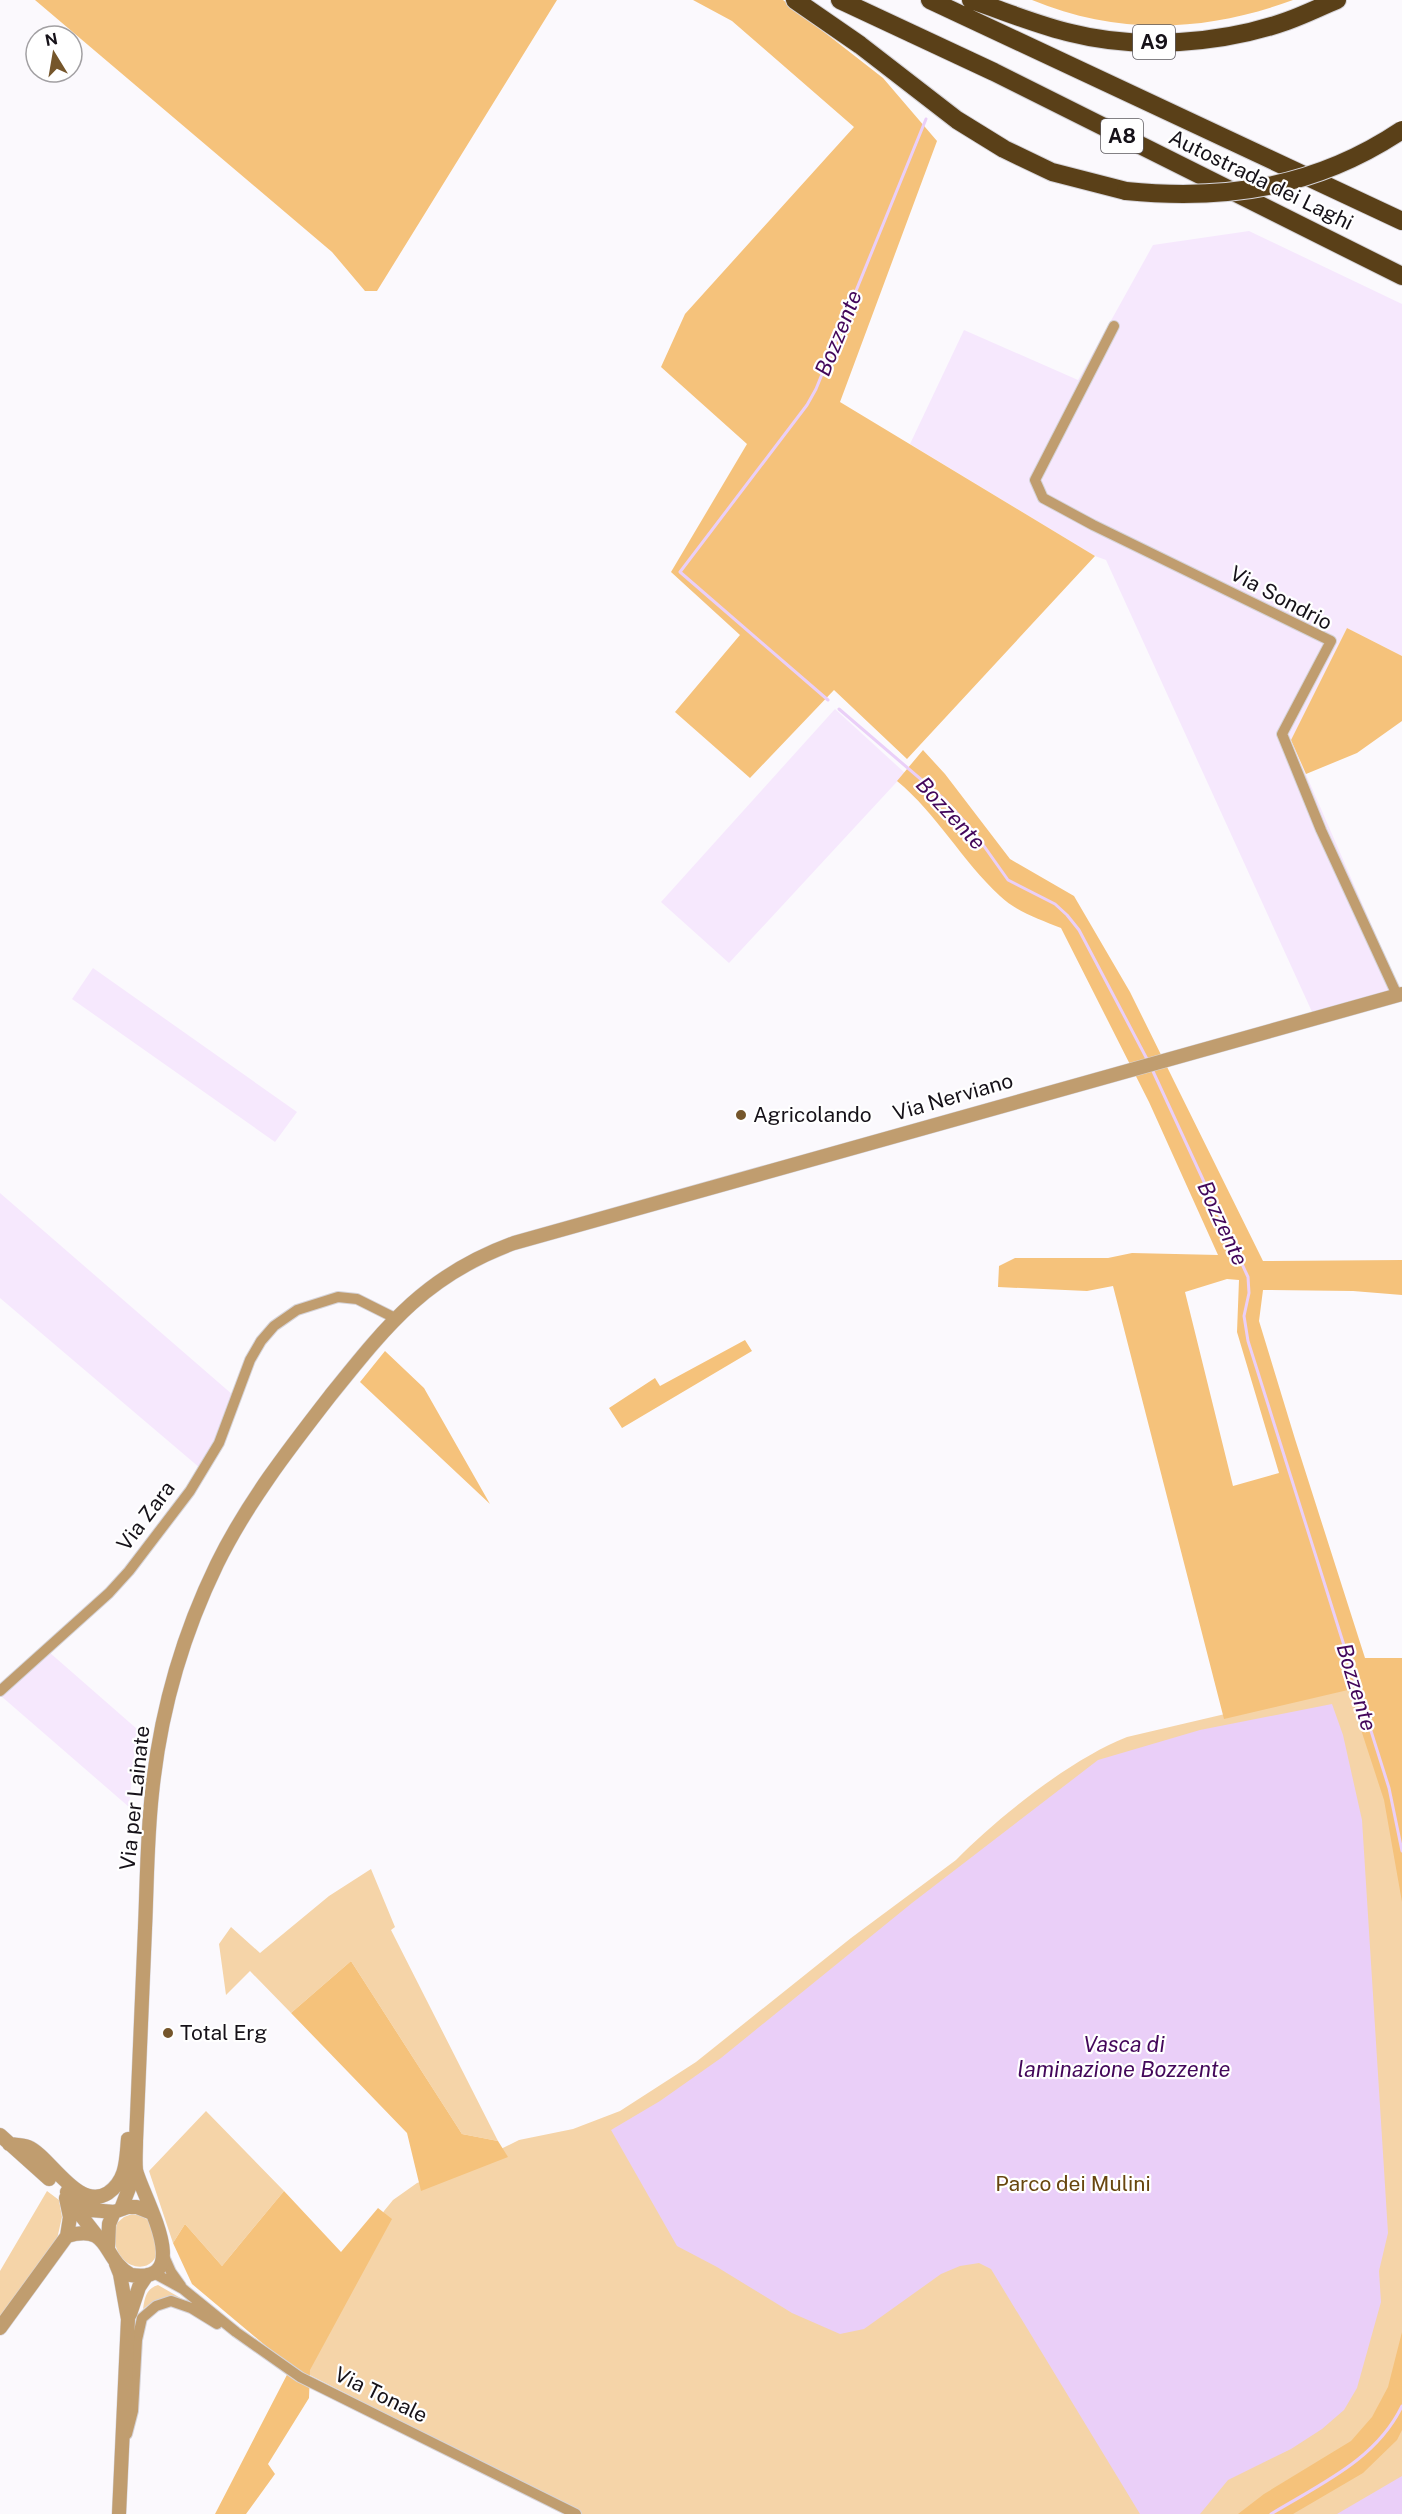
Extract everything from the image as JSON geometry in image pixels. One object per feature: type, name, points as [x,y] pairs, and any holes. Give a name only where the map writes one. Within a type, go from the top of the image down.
[{"type":"highway","points":[[795,0],[861,45],[957,120],[1004,149],[1052,172],[1126,191],[1194,195],[1266,187],[1337,166],[1402,130]]},
{"type":"highway","name":"Autostrada dei Laghi","points":[[840,0],[994,72],[1402,276]]},
{"type":"highway","name":"Autostrada dei Laghi","points":[[930,0],[1402,221]]},
{"type":"highway","name":"A9","points":[[971,0],[1071,33],[1129,43],[1180,42],[1231,35],[1285,22],[1337,0]]},
{"type":"street","name":"Via Sondrio","points":[[1114,326],[1035,480],[1043,498],[1093,525],[1331,641],[1282,734],[1321,830],[1400,994]]},
{"type":"street","name":"Via Nerviano","points":[[349,1373],[395,1318],[430,1286],[457,1269],[514,1243],[1400,994]]},
{"type":"street","name":"Via Zara","points":[[0,1690],[116,1586],[190,1491],[219,1443],[250,1360],[272,1328],[297,1310],[338,1298],[357,1299],[395,1318]]},
{"type":"street","name":"Via per Lainate","points":[[118,2211],[136,2170],[151,1802],[162,1727],[177,1665],[207,1585],[236,1528],[283,1456],[349,1373]]},
{"type":"street","points":[[5,2139],[29,2148],[81,2193],[104,2195],[115,2187],[126,2167],[134,2060],[140,2046]]},
{"type":"street","points":[[5,2139],[87,2212],[97,2236],[124,2271],[131,2275],[149,2274],[183,2289]]},
{"type":"street","name":"Via per Lainate","points":[[136,2170],[152,2213]]},
{"type":"street","points":[[58,2186],[66,2198],[70,2217],[68,2231]]},
{"type":"street","points":[[66,2198],[87,2212],[118,2211],[137,2207],[152,2213],[163,2240],[163,2254],[159,2266],[139,2287],[128,2319]]},
{"type":"street","points":[[118,2211],[109,2224],[110,2252],[120,2274],[128,2319],[119,2514]]},
{"type":"street","points":[[0,2328],[68,2231],[87,2212]]},
{"type":"street","points":[[68,2231],[97,2236]]},
{"type":"street","points":[[163,2254],[171,2272],[183,2289]]},
{"type":"street","name":"Via Tonale","points":[[183,2289],[236,2332],[300,2377],[576,2514]]},
{"type":"street","points":[[122,2454],[133,2411],[137,2340],[142,2319],[156,2306],[171,2301],[181,2303],[223,2328],[236,2332]]},
{"type":"shaded area","points":[[35,0],[557,0],[377,291],[365,291],[332,252],[84,42],[84,24],[63,24]]},
{"type":"shaded area","points":[[693,0],[783,0],[883,78],[937,141],[840,402],[1095,556],[907,759],[834,690],[750,778],[675,712],[740,635],[671,572],[747,444],[661,367],[685,314],[854,127],[732,21]]},
{"type":"shaded area","points":[[1032,0],[1293,0],[1228,19],[1162,26],[1097,20],[1064,12]]},
{"type":"shaded area","points":[[1249,231],[1402,304],[1402,656],[1347,628],[1291,740],[1399,988],[1313,1014],[1106,560],[1095,556],[910,444],[964,330],[1078,380],[1153,245]]},
{"type":"shaded area","points":[[1347,628],[1402,656],[1402,721],[1357,753],[1306,774],[1291,740]]},
{"type":"shaded area","points":[[835,709],[905,773],[729,963],[661,902]]},
{"type":"shaded area","points":[[923,750],[945,774],[1010,859],[1074,896],[1130,992],[1263,1261],[1402,1260],[1402,1295],[1353,1291],[1263,1290],[1259,1321],[1365,1658],[1402,1658],[1402,1902],[1384,1800],[1348,1690],[1224,1719],[1113,1286],[1087,1291],[998,1287],[999,1266],[1015,1258],[1108,1258],[1132,1253],[1218,1255],[1149,1102],[1061,928],[1021,911],[1000,896],[925,808],[897,781]],"holes":[[[1227,1279],[1239,1280],[1237,1332],[1279,1473],[1233,1486],[1185,1292]]]},
{"type":"shaded area","points":[[93,968],[297,1112],[275,1142],[72,999]]},
{"type":"shaded area","points":[[0,1193],[233,1395],[214,1445],[200,1468],[0,1298]]},
{"type":"shaded area","points":[[745,1340],[752,1351],[622,1428],[609,1408],[655,1378],[660,1386]]},
{"type":"shaded area","points":[[385,1351],[424,1388],[490,1504],[360,1382]]},
{"type":"shaded area","points":[[49,1652],[137,1729],[129,1807],[1,1696]]},
{"type":"shaded area","points":[[351,1961],[462,2134],[498,2141],[508,2157],[421,2191],[407,2133],[291,2013]]},
{"type":"shaded area","points":[[284,2191],[341,2252],[378,2208],[392,2219],[310,2370],[309,2398],[268,2464],[275,2474],[246,2514],[215,2514],[291,2367],[192,2284],[173,2243],[185,2224],[222,2266]]},
{"type":"shaded area","points":[[1402,2332],[1402,2430],[1397,2440],[1363,2473],[1293,2514],[1238,2514],[1264,2494],[1351,2441],[1372,2417],[1388,2387]]},
{"type":"green space","name":"Vasca di laminazione Bozzente","points":[[1402,1665],[1402,2514],[582,2514],[298,2369],[384,2211],[393,2200],[417,2183],[474,2162],[519,2140],[573,2129],[620,2111],[696,2062],[851,1938],[956,1860],[1036,1791],[1059,1774],[1105,1747],[1127,1737],[1344,1686]]},
{"type":"green space","points":[[371,1869],[395,1927],[391,1930],[498,2141],[462,2134],[351,1961],[291,2013],[250,1971],[226,1995],[219,1944],[231,1927],[260,1953],[329,1896]]},
{"type":"green space","points":[[206,2111],[284,2191],[222,2266],[185,2224],[173,2243],[149,2171]]},
{"type":"green space","points":[[47,2191],[59,2200],[62,2217],[57,2239],[0,2320],[0,2271]]},
{"type":"green space","points":[[132,2214],[145,2218],[154,2229],[157,2247],[154,2259],[147,2265],[137,2266],[127,2263],[119,2254],[115,2240],[117,2223]]},
{"type":"green space","points":[[158,2285],[184,2300],[173,2298],[162,2300],[143,2309],[145,2297]]},
{"type":"water","name":"Vasca di laminazione Bozzente","points":[[1332,1704],[1343,1735],[1362,1820],[1388,2233],[1379,2271],[1381,2302],[1357,2388],[1344,2410],[1322,2429],[1291,2449],[1228,2480],[1200,2514],[1140,2514],[991,2269],[979,2263],[960,2266],[941,2274],[864,2329],[840,2334],[792,2313],[717,2267],[677,2246],[611,2130],[660,2101],[721,2058],[912,1903],[1098,1760],[1200,1730]]},
{"type":"water","points":[[1402,2476],[1402,2514],[1337,2514]]},
{"type":"waterway","name":"Bozzente","points":[[828,700],[680,572],[807,405],[816,389],[926,119]]},
{"type":"waterway","name":"Bozzente","points":[[839,709],[945,800],[974,832],[1008,880],[1055,904],[1067,915],[1079,930],[1148,1061]]},
{"type":"waterway","name":"Bozzente","points":[[1151,1067],[1248,1277],[1249,1293],[1244,1316],[1248,1341],[1389,1788],[1402,1851]]},
{"type":"waterway","name":"Bozzente","points":[[1271,2514],[1327,2481],[1362,2456],[1391,2425],[1402,2406]]},
{"type":"place","name":"Agricolando","points":[[741,1115]]},
{"type":"place","name":"Total Erg","points":[[168,2033]]},
{"type":"park label","name":"Parco dei Mulini","points":[[1073,2184]]}]
